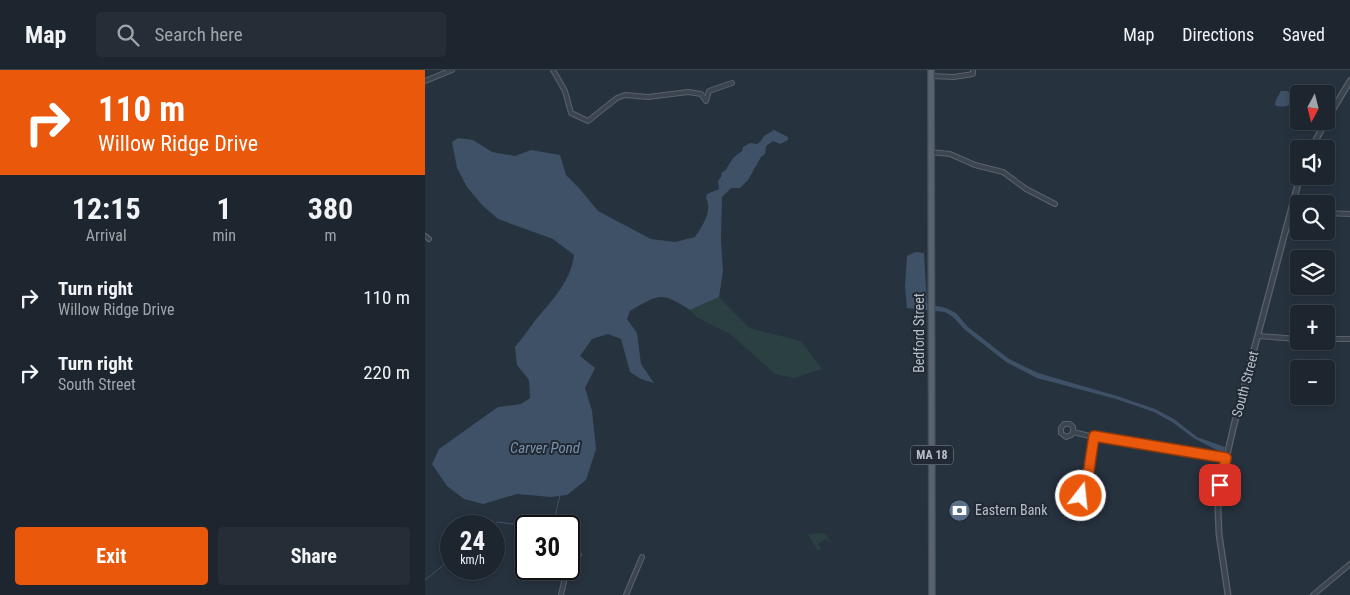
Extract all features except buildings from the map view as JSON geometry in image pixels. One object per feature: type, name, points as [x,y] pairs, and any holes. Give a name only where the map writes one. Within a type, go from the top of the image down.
[{"type":"main road","name":"Bedford Street","points":[[931,73],[932,595]]},
{"type":"street","points":[[425,81],[452,70]]},
{"type":"street","points":[[553,70],[565,90],[571,114],[588,121],[617,98],[625,95],[631,94],[648,97],[688,92],[701,94],[706,101],[709,91],[732,83]]},
{"type":"street","points":[[931,73],[949,77],[973,72]]},
{"type":"street","points":[[1335,106],[1350,81]]},
{"type":"street","points":[[930,152],[950,154],[975,165],[1003,172],[1027,189],[1055,204]]},
{"type":"street","points":[[1335,213],[1350,214]]},
{"type":"street","name":"South Street","points":[[1228,595],[1221,553],[1218,514],[1220,485],[1290,214]]},
{"type":"street","points":[[1258,336],[1290,338]]},
{"type":"street","points":[[1335,339],[1350,339]]},
{"type":"street","points":[[1073,432],[1226,458]]},
{"type":"street","points":[[1085,496],[1094,436]]},
{"type":"street","points":[[626,595],[642,557]]},
{"type":"street","points":[[1313,595],[1350,564]]},
{"type":"street","points":[[561,595],[564,580]]},
{"type":"green space","points":[[719,297],[749,328],[801,341],[822,369],[794,378],[775,374],[730,334],[698,318],[690,310]]},
{"type":"green space","points":[[825,534],[831,541],[828,542],[826,539],[818,544],[821,549],[818,551],[808,535]]},
{"type":"water","points":[[1281,91],[1288,91],[1290,94],[1289,105],[1275,105]]},
{"type":"water","name":"Carver Pond","points":[[774,130],[788,137],[788,140],[780,144],[773,141],[766,146],[765,154],[761,157],[748,180],[740,188],[731,188],[722,197],[721,240],[723,271],[719,297],[690,310],[666,297],[660,297],[654,298],[630,311],[627,319],[637,333],[641,364],[654,383],[641,379],[630,372],[621,339],[608,334],[592,339],[580,356],[595,368],[585,388],[592,411],[596,449],[586,480],[567,495],[551,497],[517,494],[483,504],[464,499],[447,486],[432,464],[439,449],[498,407],[521,404],[530,398],[529,380],[517,365],[515,347],[565,283],[574,255],[553,239],[498,219],[482,205],[467,187],[457,168],[452,142],[458,138],[473,140],[492,152],[515,156],[531,150],[560,155],[566,175],[598,211],[651,239],[675,242],[695,237],[707,214],[707,194],[719,189],[718,181],[722,172],[725,171],[733,158],[742,151],[743,147],[750,143],[757,144],[764,136]]},
{"type":"water","points":[[915,252],[924,253],[927,304],[946,308],[956,313],[968,327],[1009,359],[1038,373],[1155,409],[1174,419],[1197,437],[1225,447],[1223,453],[1195,439],[1172,422],[1154,412],[1116,399],[1037,378],[1006,362],[945,312],[907,308],[905,287],[907,256]]},
{"type":"waterway","points":[[505,523],[523,525],[555,516],[560,495]]},
{"type":"waterway","points":[[425,580],[440,568]]},
{"type":"place","name":"Eastern Bank","points":[[959,510]]},
{"type":"route","points":[[1081,496],[1085,496],[1094,436],[1226,458],[1220,485]]}]
